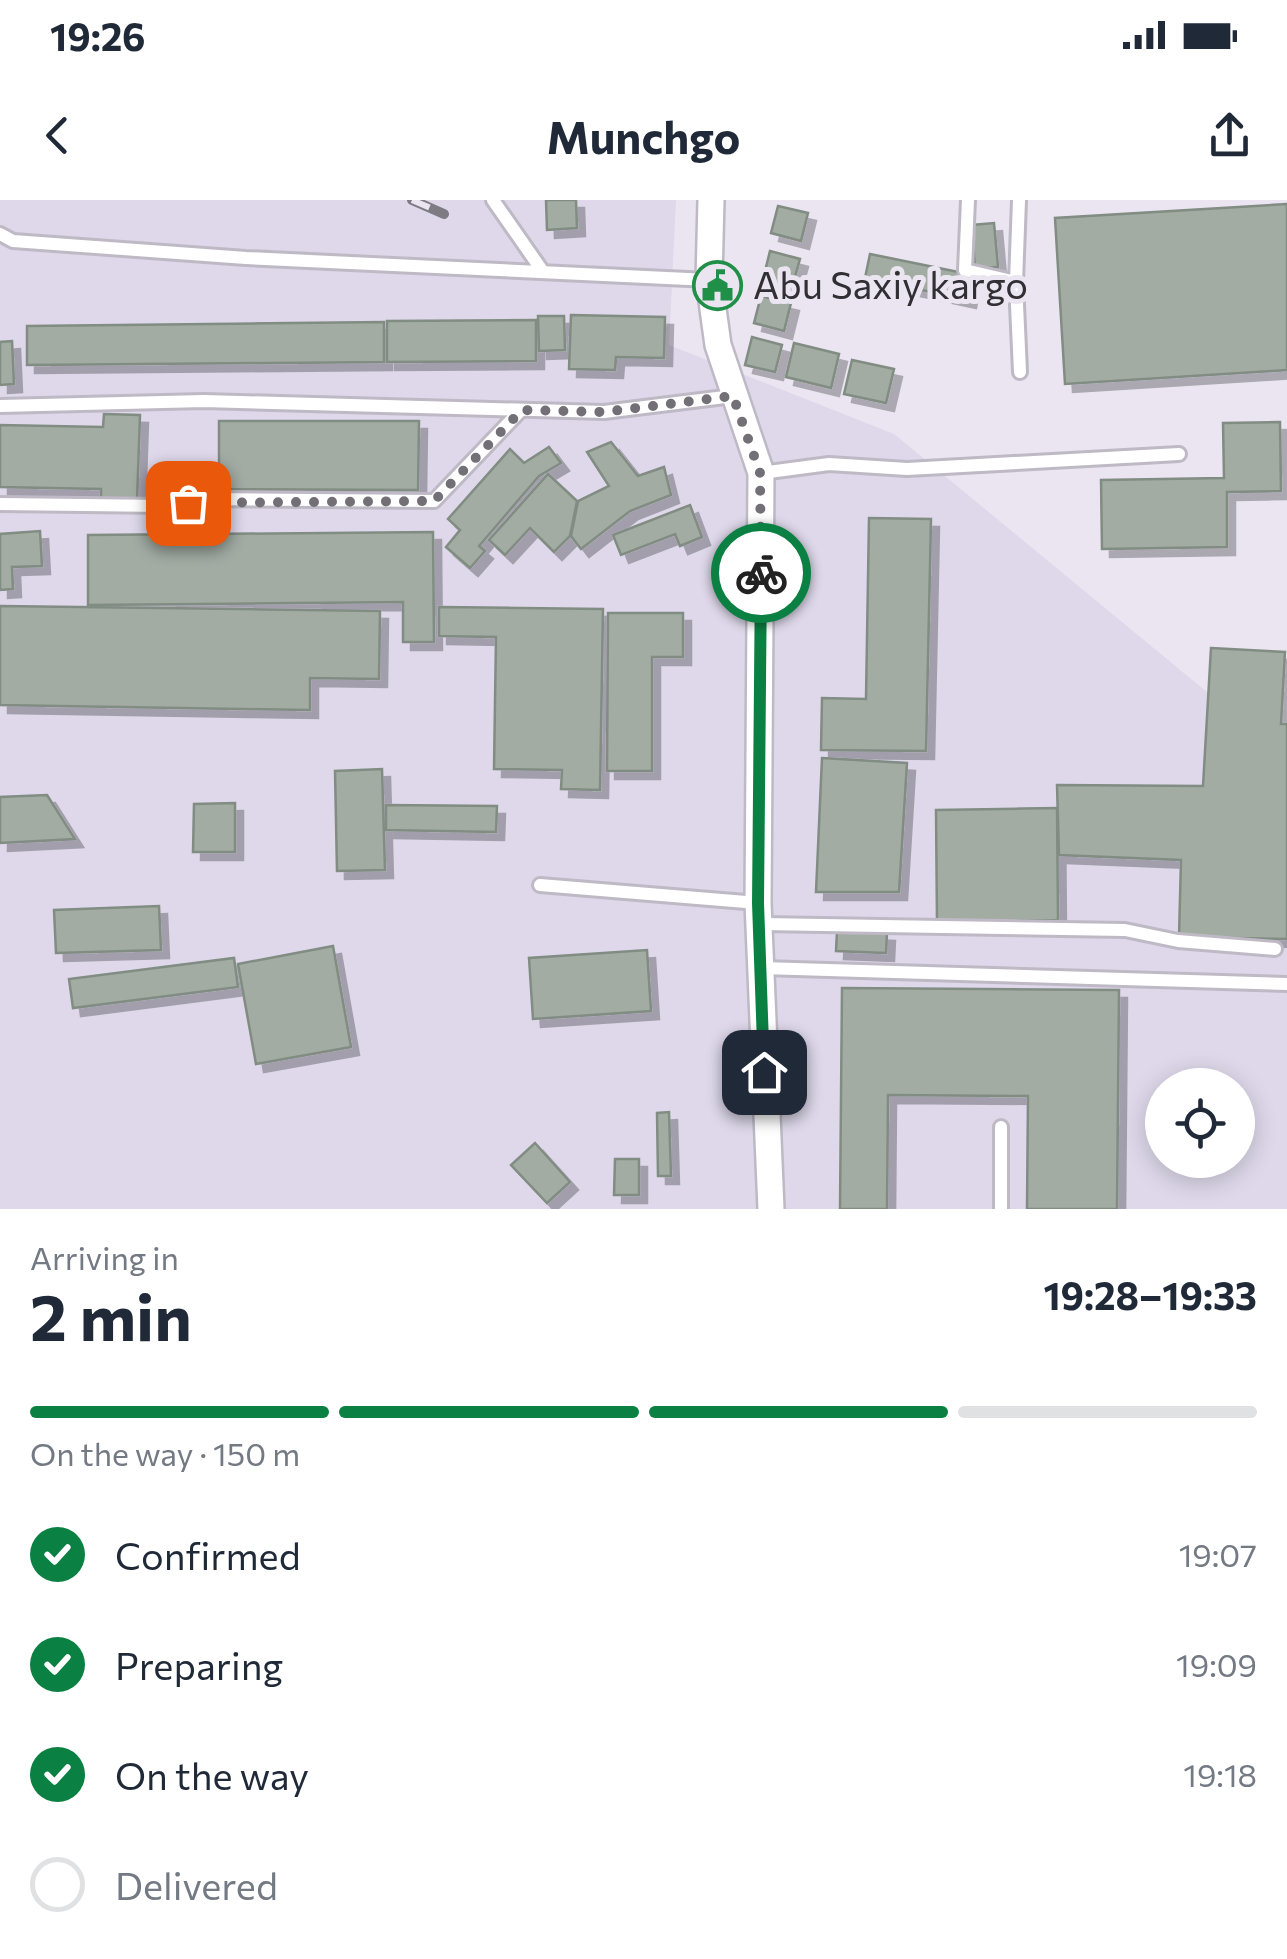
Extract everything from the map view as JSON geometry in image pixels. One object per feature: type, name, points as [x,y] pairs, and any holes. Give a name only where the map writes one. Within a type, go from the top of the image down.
[{"type":"street","points":[[710,200],[709,280],[718,345],[760,473],[758,914],[770,1209]]},
{"type":"lane","points":[[493,200],[541,269]]},
{"type":"lane","points":[[968,200],[964,270],[1016,282]]},
{"type":"lane","points":[[1019,200],[1016,282],[1020,372]]},
{"type":"lane","points":[[0,234],[13,242],[227,257],[709,280]]},
{"type":"lane","points":[[0,406],[204,401],[604,412],[733,396]]},
{"type":"lane","points":[[0,504],[434,501],[522,410]]},
{"type":"lane","points":[[760,473],[829,464],[907,469],[1180,454]]},
{"type":"lane","points":[[540,885],[758,914],[1125,930],[1178,941],[1275,949]]},
{"type":"lane","points":[[760,968],[1287,984]]},
{"type":"lane","points":[[1001,1127],[1001,1209]]},
{"type":"shaded area","points":[[0,200],[676,200],[669,345],[894,434],[1287,758],[1287,1209],[0,1209]]},
{"type":"building","points":[[546,200],[576,200],[577,228],[547,230]]},
{"type":"building","points":[[1287,204],[1287,370],[1065,384],[1055,218]]},
{"type":"building","points":[[778,206],[808,213],[801,241],[771,233]]},
{"type":"building","points":[[994,223],[998,267],[975,269],[972,225]]},
{"type":"building","points":[[770,251],[800,259],[792,287],[763,279]]},
{"type":"building","points":[[870,254],[973,275],[968,300],[865,278]]},
{"type":"building","points":[[761,296],[791,303],[784,331],[754,323]]},
{"type":"building","points":[[571,315],[665,317],[664,358],[616,357],[615,370],[569,369]]},
{"type":"building","points":[[538,316],[564,316],[565,350],[539,351]]},
{"type":"building","points":[[536,320],[536,361],[387,362],[387,321]]},
{"type":"building","points":[[384,322],[384,362],[27,365],[27,326]]},
{"type":"building","points":[[752,337],[782,345],[775,372],[745,365]]},
{"type":"building","points":[[12,341],[14,384],[0,385],[0,342]]},
{"type":"building","points":[[794,343],[839,354],[831,388],[786,377]]},
{"type":"building","points":[[852,360],[894,369],[886,403],[844,394]]},
{"type":"building","points":[[104,414],[140,415],[137,500],[101,500],[101,489],[0,487],[0,425],[103,427]]},
{"type":"building","points":[[219,421],[419,421],[418,490],[219,489]]},
{"type":"building","points":[[1280,422],[1281,491],[1227,492],[1227,547],[1102,549],[1101,480],[1224,478],[1223,423]]},
{"type":"building","points":[[611,442],[638,476],[664,467],[671,495],[630,511],[581,549],[571,536],[578,501],[609,486],[587,452]]},
{"type":"building","points":[[549,447],[561,463],[539,476],[479,546],[485,551],[470,568],[446,547],[460,530],[448,519],[510,449],[524,463]]},
{"type":"building","points":[[548,474],[577,501],[570,536],[554,552],[530,528],[505,555],[489,540]]},
{"type":"building","points":[[690,505],[702,537],[680,546],[675,534],[621,555],[613,535]]},
{"type":"building","points":[[869,518],[931,519],[926,751],[821,750],[822,698],[866,699]]},
{"type":"building","points":[[40,531],[42,566],[12,567],[13,589],[0,590],[0,534]]},
{"type":"building","points":[[433,532],[434,642],[403,642],[403,602],[88,605],[88,535]]},
{"type":"building","points":[[0,606],[380,611],[379,679],[310,678],[310,710],[0,705]]},
{"type":"building","points":[[439,607],[603,609],[600,790],[561,789],[562,770],[494,769],[496,637],[439,636]]},
{"type":"building","points":[[608,613],[683,613],[683,657],[652,657],[652,771],[607,771]]},
{"type":"building","points":[[1211,648],[1285,652],[1281,724],[1287,724],[1287,939],[1179,937],[1181,860],[1059,855],[1057,785],[1203,786]]},
{"type":"building","points":[[822,758],[907,763],[899,892],[816,892]]},
{"type":"building","points":[[382,769],[385,870],[337,871],[335,771]]},
{"type":"building","points":[[47,795],[75,839],[0,843],[0,797]]},
{"type":"building","points":[[235,803],[235,852],[193,852],[194,804]]},
{"type":"building","points":[[386,805],[497,806],[496,832],[386,830]]},
{"type":"building","points":[[1057,808],[1058,920],[937,922],[936,810]]},
{"type":"building","points":[[159,906],[161,950],[56,953],[54,910]]},
{"type":"building","points":[[837,931],[887,933],[886,953],[836,951]]},
{"type":"building","points":[[333,946],[351,1047],[256,1064],[238,964]]},
{"type":"building","points":[[647,950],[651,1011],[533,1019],[529,958]]},
{"type":"building","points":[[234,958],[238,987],[73,1008],[69,979]]},
{"type":"building","points":[[842,988],[1119,990],[1117,1209],[1027,1209],[1028,1096],[888,1095],[887,1209],[840,1209]]},
{"type":"building","points":[[669,1112],[671,1176],[658,1176],[657,1113]]},
{"type":"building","points":[[535,1143],[570,1182],[547,1203],[511,1165]]},
{"type":"building","points":[[615,1159],[639,1159],[639,1195],[614,1195]]},
{"type":"railway","points":[[412,200],[444,214]]},
{"type":"way so far","points":[[188,503],[212,499],[434,501],[522,410],[604,412],[733,396],[760,473],[761,573]]},
{"type":"place","name":"Abu Saxiy kargo","points":[[718,286]]},
{"type":"route","points":[[761,573],[758,903],[764,1072]]}]
